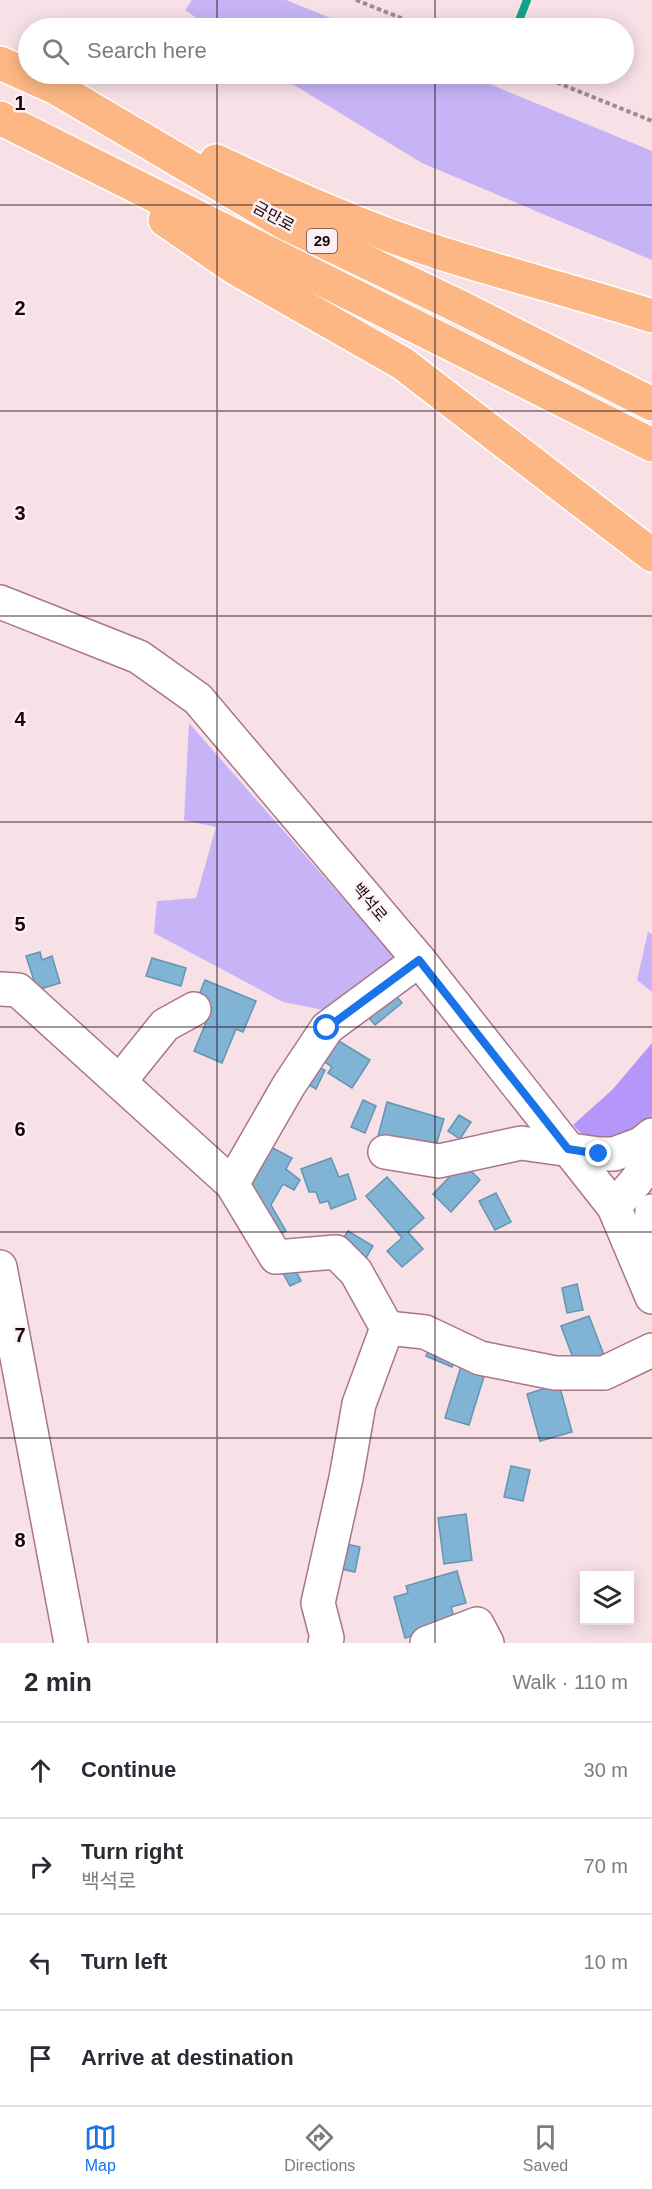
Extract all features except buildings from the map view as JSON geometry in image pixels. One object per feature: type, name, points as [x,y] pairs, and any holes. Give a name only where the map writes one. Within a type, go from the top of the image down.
[{"type":"highway","name":"금만로","points":[[0,63],[18,71]]},
{"type":"highway","name":"금만로","points":[[47,84],[285,223],[460,307],[652,404]]},
{"type":"highway","points":[[56,88],[335,216],[437,252],[588,295],[652,316]]},
{"type":"highway","name":"29","points":[[0,118],[652,445]]},
{"type":"highway","points":[[60,148],[235,268],[402,363],[652,555]]},
{"type":"street","name":"백석로","points":[[0,602],[139,657],[198,699],[419,960],[614,1207],[652,1297]]},
{"type":"street","points":[[232,1184],[289,1084],[327,1028],[419,960]]},
{"type":"street","points":[[0,989],[18,990],[232,1184],[276,1257],[336,1252],[356,1272],[387,1328],[359,1404],[346,1478],[318,1603],[327,1638],[325,1643]]},
{"type":"street","points":[[120,1082],[165,1025],[194,1009]]},
{"type":"street","points":[[385,1152],[439,1161],[521,1143],[614,1154],[641,1144],[652,1135]]},
{"type":"street","points":[[614,1207],[637,1180],[652,1156]]},
{"type":"street","points":[[652,1211],[649,1253],[652,1284]]},
{"type":"street","points":[[0,1267],[71,1643]]},
{"type":"street","points":[[387,1328],[425,1332],[480,1358],[555,1373],[604,1373],[652,1350]]},
{"type":"street","points":[[427,1643],[477,1624],[487,1643]]},
{"type":"path","points":[[356,0],[401,18]]},
{"type":"path","points":[[561,84],[652,121]]},
{"type":"shaded area","points":[[192,0],[286,0],[330,18],[197,18],[185,10]]},
{"type":"shaded area","points":[[292,84],[489,84],[652,151],[652,260],[422,163]]},
{"type":"shaded area","points":[[189,723],[396,959],[333,1012],[283,1002],[154,933],[157,901],[196,898],[216,827],[184,820]]},
{"type":"shaded area","points":[[648,932],[652,934],[652,992],[637,980]]},
{"type":"shaded area","points":[[652,1043],[652,1124],[619,1144],[588,1141],[573,1125],[613,1089]]},
{"type":"waterway","points":[[520,18],[527,0]]},
{"type":"route","points":[[327,1028],[419,960],[568,1149],[599,1154]]}]
